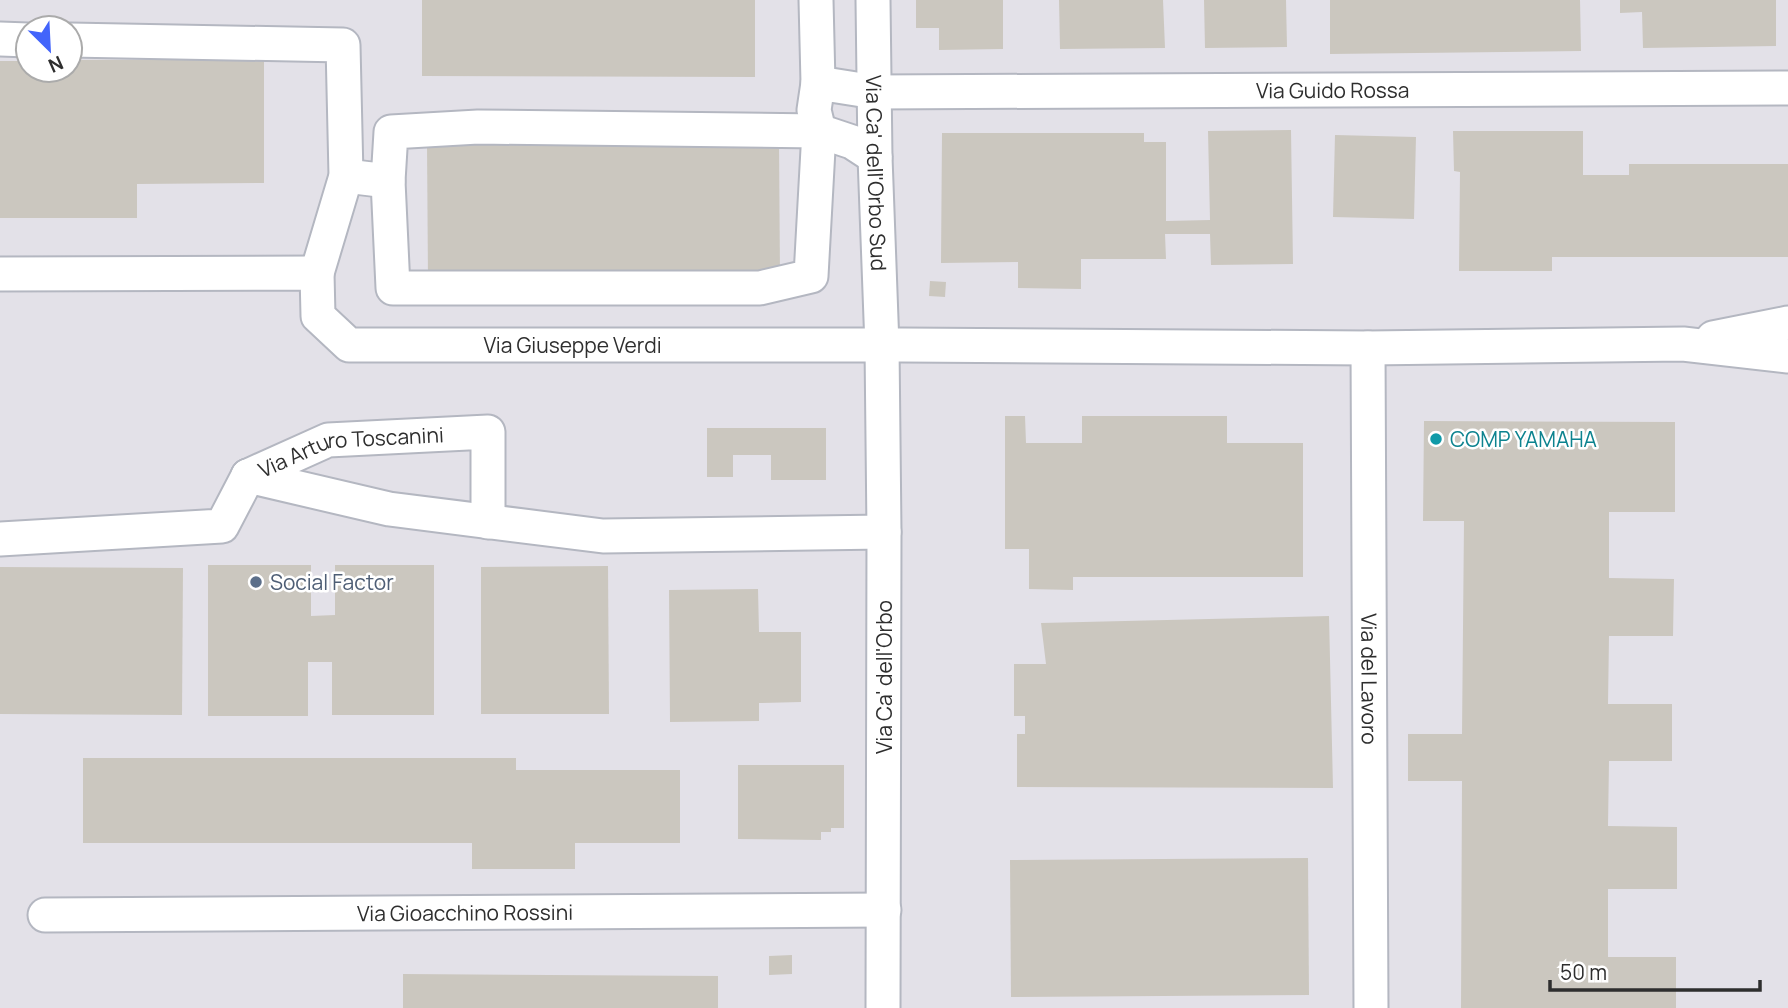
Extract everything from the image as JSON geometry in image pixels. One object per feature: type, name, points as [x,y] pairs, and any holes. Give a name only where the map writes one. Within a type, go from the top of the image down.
[{"type":"street","points":[[816,0],[818,83],[814,110],[819,131],[811,276],[760,288],[393,288],[388,181],[391,132],[478,127],[819,131],[852,142],[875,158]]},
{"type":"street","name":"Via Ca' dell'Orbo Sud","points":[[873,0],[875,158],[882,345]]},
{"type":"street","name":"Via Giuseppe Verdi","points":[[84,40],[343,45],[346,176],[317,273],[318,316],[349,345],[882,345]]},
{"type":"street","name":"Via Guido Rossa","points":[[818,83],[875,92],[1788,88]]},
{"type":"street","points":[[346,176],[388,181]]},
{"type":"street","points":[[0,274],[317,273]]},
{"type":"street","points":[[1683,344],[1788,323]]},
{"type":"street","points":[[882,345],[1368,348],[1683,344],[1788,356]]},
{"type":"street","name":"Via Ca' dell'Orbo","points":[[882,345],[883,1008]]},
{"type":"street","name":"Via del Lavoro","points":[[1368,348],[1371,1008]]},
{"type":"street","name":"Via Arturo Toscanini","points":[[248,475],[328,440],[488,432],[488,522]]},
{"type":"street","points":[[0,539],[222,526],[248,475]]},
{"type":"street","name":"Via Arturo Toscanini","points":[[248,475],[389,509],[603,536],[884,532]]},
{"type":"street","name":"Via Gioacchino Rossini","points":[[45,915],[884,910]]},
{"type":"shaded area","points":[[0,0],[1788,0],[1788,1008],[0,1008]]},
{"type":"building","points":[[422,0],[755,0],[755,77],[422,76]]},
{"type":"building","points":[[916,0],[1003,0],[1003,49],[939,50],[939,28],[916,28]]},
{"type":"building","points":[[1059,0],[1163,0],[1165,48],[1060,49]]},
{"type":"building","points":[[1204,0],[1286,0],[1287,47],[1205,48]]},
{"type":"building","points":[[1330,0],[1580,0],[1581,51],[1330,54]]},
{"type":"building","points":[[1620,0],[1776,0],[1776,46],[1643,48],[1642,12],[1620,13]]},
{"type":"building","points":[[264,59],[264,183],[137,184],[137,218],[0,218],[0,61],[14,61],[14,84],[84,84],[84,60]]},
{"type":"building","points":[[1291,130],[1293,264],[1211,265],[1210,234],[1165,234],[1166,259],[1081,259],[1081,289],[1018,288],[1018,262],[941,263],[942,133],[1144,133],[1144,142],[1166,142],[1166,221],[1210,220],[1208,131]]},
{"type":"building","points":[[1453,131],[1583,131],[1583,175],[1629,175],[1629,164],[1788,164],[1788,257],[1552,257],[1552,271],[1459,271],[1460,172],[1454,171]]},
{"type":"building","points":[[1335,135],[1416,137],[1414,219],[1333,217]]},
{"type":"building","points":[[779,142],[780,277],[428,280],[427,145]]},
{"type":"building","points":[[930,281],[946,282],[945,297],[929,296]]},
{"type":"building","points":[[1005,416],[1025,416],[1026,443],[1082,443],[1082,416],[1227,416],[1227,443],[1303,443],[1303,577],[1073,577],[1073,590],[1029,589],[1029,549],[1005,549]]},
{"type":"building","points":[[1424,421],[1675,422],[1675,512],[1609,512],[1609,578],[1674,579],[1673,636],[1609,636],[1608,704],[1672,704],[1672,761],[1609,761],[1608,826],[1677,827],[1677,889],[1608,889],[1608,957],[1676,957],[1676,1008],[1461,1008],[1462,781],[1408,781],[1408,734],[1462,734],[1464,521],[1423,521]]},
{"type":"building","points":[[707,428],[826,428],[826,480],[771,480],[771,455],[733,455],[733,477],[707,477]]},
{"type":"building","points":[[208,565],[311,565],[311,616],[335,615],[335,565],[434,565],[434,715],[332,715],[332,662],[308,662],[308,716],[208,716]]},
{"type":"building","points":[[608,566],[609,714],[481,714],[481,567]]},
{"type":"building","points":[[0,567],[183,568],[182,715],[0,714]]},
{"type":"building","points":[[758,589],[759,632],[801,632],[801,702],[759,703],[759,721],[670,722],[669,590]]},
{"type":"building","points":[[1329,616],[1333,788],[1017,787],[1017,734],[1025,734],[1025,716],[1014,716],[1014,664],[1046,664],[1041,623]]},
{"type":"building","points":[[83,758],[516,758],[516,770],[680,770],[680,843],[575,843],[575,869],[472,869],[472,843],[83,843]]},
{"type":"building","points":[[738,765],[844,765],[844,828],[831,828],[831,832],[821,832],[821,840],[738,839]]},
{"type":"building","points":[[1308,858],[1309,995],[1011,997],[1010,860]]},
{"type":"building","points":[[792,955],[792,974],[769,975],[769,956]]},
{"type":"building","points":[[403,974],[718,976],[718,1008],[403,1008]]},
{"type":"place","name":"COMP YAMAHA","points":[[1436,439]]},
{"type":"place","name":"Social Factor","points":[[256,582]]}]
